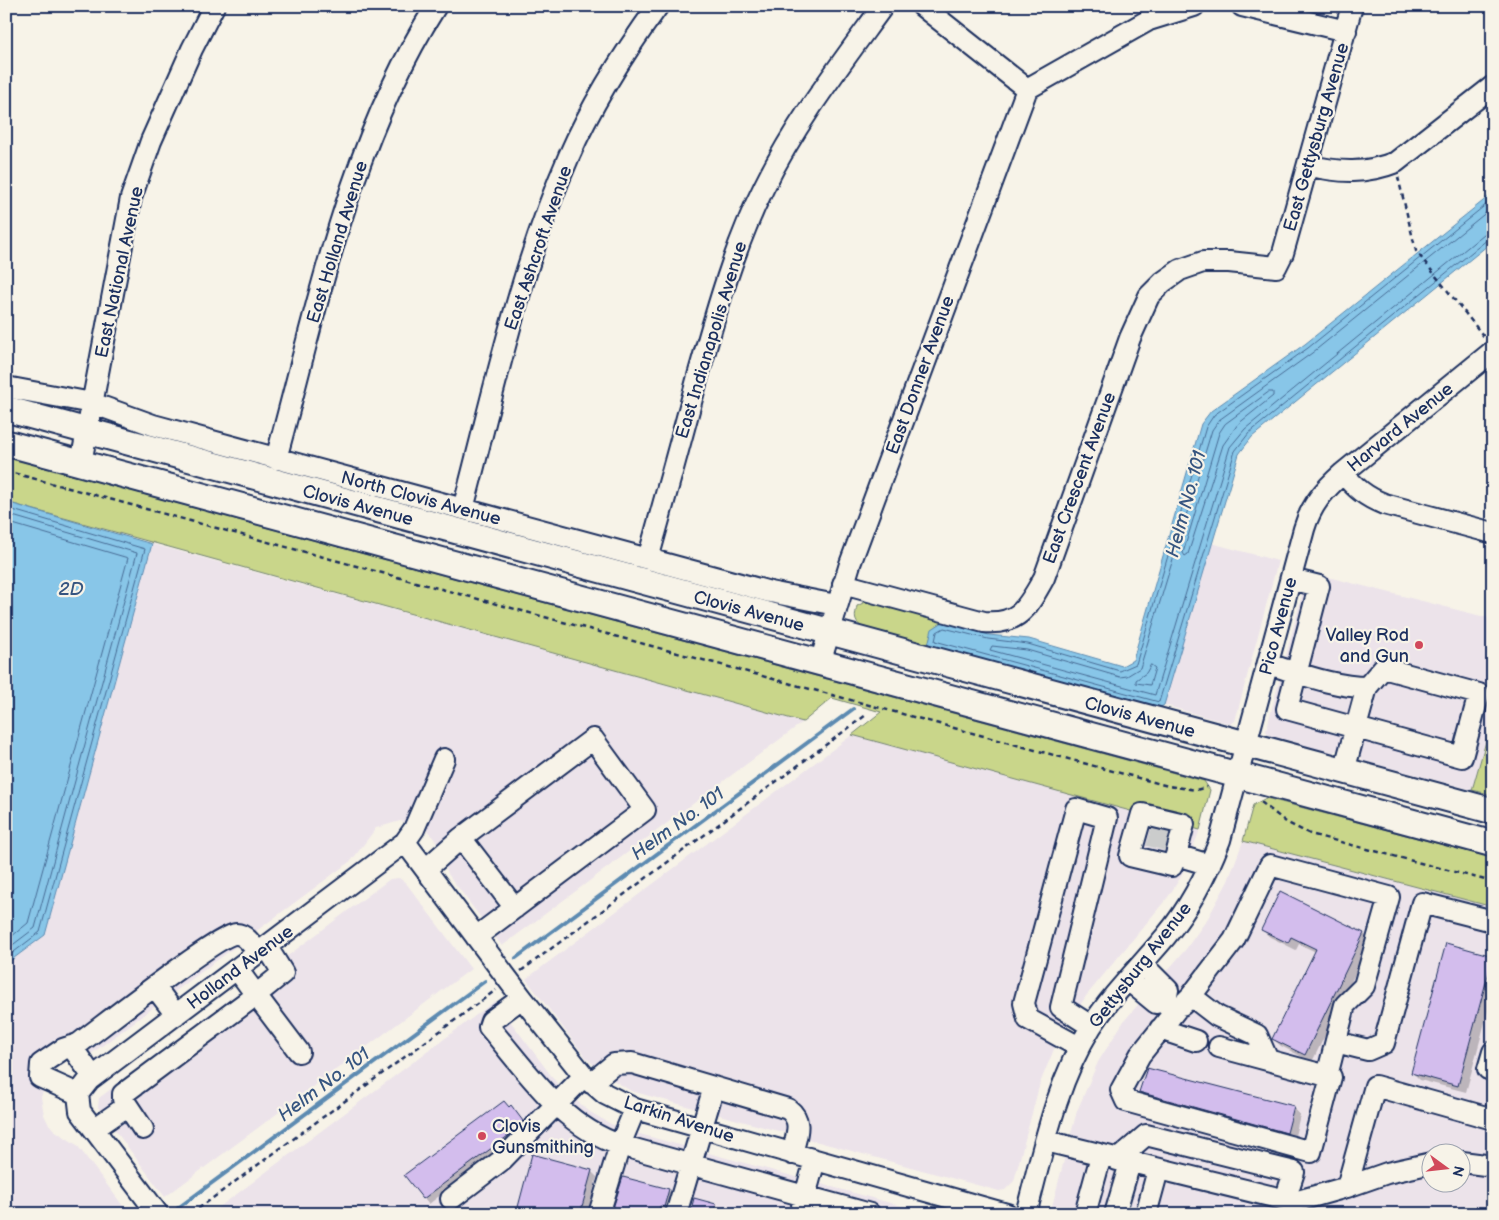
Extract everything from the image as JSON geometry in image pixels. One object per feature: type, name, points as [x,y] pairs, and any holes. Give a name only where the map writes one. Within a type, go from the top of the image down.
[{"type":"main road","name":"Clovis Avenue","points":[[6,409],[1245,746],[1493,811]]},
{"type":"main road","name":"Clovis Avenue","points":[[6,443],[820,663],[1235,783],[1493,844]]},
{"type":"street","name":"East National Avenue","points":[[81,463],[131,198],[151,141],[192,49],[214,6]]},
{"type":"street","name":"East Holland Avenue","points":[[276,459],[345,203],[366,146],[399,74],[436,6]]},
{"type":"street","name":"East Ashcroft Avenue","points":[[463,509],[518,300],[550,205],[569,156],[589,115],[615,69],[658,6]]},
{"type":"street","name":"East Indianapolis Avenue","points":[[648,559],[715,314],[747,224],[786,147],[846,57],[883,6]]},
{"type":"street","points":[[922,6],[1027,89],[1149,20],[1194,6]]},
{"type":"street","points":[[1242,6],[1346,31]]},
{"type":"street","name":"East Gettysburg Avenue","points":[[1276,266],[1283,253],[1352,6]]},
{"type":"street","points":[[1308,165],[1358,172],[1379,169],[1396,162],[1412,152],[1493,86]]},
{"type":"street","name":"East Donner Avenue","points":[[820,663],[836,605],[1027,89]]},
{"type":"street","name":"East Crescent Avenue","points":[[844,584],[984,622],[1001,623],[1018,614],[1029,602],[1044,578],[1130,338],[1149,296],[1163,282],[1180,270],[1203,262],[1276,266]]},
{"type":"street","name":"Harvard Avenue","points":[[1312,508],[1325,489],[1490,346]]},
{"type":"street","name":"North Clovis Avenue","points":[[6,387],[92,403],[153,425],[276,459],[770,592],[836,605]]},
{"type":"street","points":[[1343,473],[1353,486],[1368,497],[1384,504],[1493,534]]},
{"type":"street","name":"Pico Avenue","points":[[1245,746],[1290,579],[1312,508]]},
{"type":"street","points":[[1290,579],[1319,586],[1287,709],[1356,728],[1462,757],[1479,694],[1383,668],[1367,687],[1356,728],[1344,771]]},
{"type":"street","points":[[1268,664],[1354,687],[1367,687]]},
{"type":"street","points":[[426,869],[461,838],[593,739],[645,810],[476,937]]},
{"type":"street","name":"Gettysburg Avenue","points":[[1026,1214],[1056,1103],[1079,1047],[1108,1003],[1183,913],[1210,865],[1220,840],[1245,746]]},
{"type":"street","points":[[405,842],[414,829],[444,759]]},
{"type":"street","points":[[1079,1047],[1028,1019],[1024,1002],[1076,809],[1107,818],[1061,1007],[1092,1026]]},
{"type":"street","points":[[1142,814],[1184,824],[1175,847],[1172,866],[1130,856],[1143,834],[1142,814]]},
{"type":"street","points":[[461,838],[515,908]]},
{"type":"street","name":"Larkin Avenue","points":[[405,842],[522,998],[588,1079],[605,1094],[635,1109],[816,1160],[970,1209],[1007,1214]]},
{"type":"street","name":"Holland Avenue","points":[[78,1094],[93,1077],[405,842]]},
{"type":"street","points":[[1175,847],[1210,865]]},
{"type":"street","points":[[1128,980],[1156,1003],[1171,1005],[1192,996],[1234,940],[1270,865],[1389,897],[1422,903],[1493,921]]},
{"type":"street","points":[[1327,1076],[1346,1005],[1364,986],[1389,897]]},
{"type":"street","points":[[1336,1042],[1368,1050],[1384,1043],[1422,903]]},
{"type":"street","points":[[144,1129],[127,1106],[123,1099],[123,1094],[283,973],[263,950],[249,941],[235,934],[205,951],[78,1044],[63,1048],[41,1064],[39,1070],[40,1077],[78,1094],[80,1111],[158,1214]]},
{"type":"street","points":[[205,951],[256,995],[299,1052]]},
{"type":"street","points":[[1142,964],[1168,990],[1171,1005],[1160,1029],[1140,1055],[1121,1090],[1126,1101],[1311,1152],[1331,1077],[1219,1047]]},
{"type":"street","points":[[155,987],[200,1036]]},
{"type":"street","points":[[1192,996],[1217,1016],[1258,1035],[1268,1060]]},
{"type":"street","points":[[522,998],[491,1021],[489,1027],[575,1123],[606,1141],[690,1163],[803,1205],[870,1214]]},
{"type":"street","points":[[1160,1029],[1196,1042]]},
{"type":"street","points":[[71,1046],[93,1077]]},
{"type":"street","points":[[1493,1052],[1488,1069],[1493,1070]]},
{"type":"street","points":[[451,1199],[502,1160],[556,1104],[588,1079],[607,1067],[621,1062],[632,1063],[788,1109],[799,1122],[792,1154]]},
{"type":"street","points":[[1347,1187],[1375,1086],[1493,1119]]},
{"type":"street","points":[[676,1214],[714,1087]]},
{"type":"street","points":[[94,1129],[127,1106]]},
{"type":"street","points":[[599,1214],[620,1145],[635,1109]]},
{"type":"street","points":[[1086,1214],[1116,1159],[1146,1135],[1294,1172],[1285,1200]]},
{"type":"street","points":[[1046,1141],[1294,1202],[1396,1171],[1422,1165]]},
{"type":"street","points":[[1114,1214],[1116,1159]]},
{"type":"street","points":[[803,1205],[816,1160]]},
{"type":"street","points":[[1472,1163],[1493,1166]]},
{"type":"street","points":[[1146,1214],[1158,1170]]},
{"type":"path","points":[[1397,175],[1416,251],[1490,346]]},
{"type":"path","points":[[6,471],[1158,784],[1196,790],[1211,785],[1235,783],[1257,797],[1280,818],[1310,834],[1493,882]]},
{"type":"path","points":[[192,1214],[866,715]]},
{"type":"shaded area","points":[[1211,543],[1278,561],[1235,721],[1230,724],[1164,705]]},
{"type":"shaded area","points":[[152,544],[803,722],[502,946],[448,874],[438,844],[428,831],[422,826],[400,821],[376,828],[352,860],[91,1054],[68,1060],[50,1073],[41,1097],[44,1115],[48,1123],[54,1130],[77,1145],[129,1214],[12,1214],[6,1204],[6,964],[45,935]]},
{"type":"shaded area","points":[[1308,572],[1493,619],[1493,717],[1472,790],[1363,761],[1360,755],[1338,749],[1332,753],[1269,735],[1266,731]]},
{"type":"shaded area","points":[[852,735],[1200,830],[1181,877],[1168,897],[1086,996],[1057,1042],[1040,1083],[1014,1181],[1005,1190],[999,1191],[631,1091],[608,1077],[587,1059],[526,979]]},
{"type":"shaded area","points":[[1243,841],[1493,907],[1493,1214],[1050,1214],[1077,1111],[1098,1062],[1124,1021],[1186,949],[1208,918],[1228,881]]},
{"type":"shaded area","points":[[399,878],[406,883],[471,969],[165,1197],[98,1107],[99,1098],[390,879]]},
{"type":"shaded area","points":[[495,1001],[559,1086],[590,1112],[611,1124],[636,1133],[930,1214],[210,1214]]},
{"type":"green space","points":[[6,457],[1204,781],[1210,790],[1200,830],[852,735],[881,712],[832,698],[803,722],[6,502]]},
{"type":"green space","points":[[869,600],[943,622],[933,629],[928,645],[862,627],[856,620],[857,606]]},
{"type":"green space","points":[[1493,717],[1493,795],[1472,790]]},
{"type":"green space","points":[[1266,798],[1493,858],[1493,907],[1243,841],[1253,805]]},
{"type":"water","points":[[1493,193],[1493,241],[1252,437],[1239,454],[1164,705],[1158,709],[928,645],[932,629],[943,622],[989,635],[1029,639],[1122,666],[1133,660],[1201,424],[1211,411],[1305,344]]},
{"type":"water","name":"2D","points":[[6,502],[152,544],[45,935],[6,964]]},
{"type":"building","points":[[1280,891],[1364,933],[1305,1055],[1272,1039],[1316,949],[1291,937],[1288,943],[1261,930]]},
{"type":"building","points":[[1446,943],[1493,956],[1458,1086],[1411,1073]]},
{"type":"building","points":[[1147,1068],[1294,1106],[1287,1133],[1139,1092]]},
{"type":"building","points":[[504,1101],[509,1107],[511,1105],[523,1121],[512,1133],[423,1199],[404,1175]]},
{"type":"building","points":[[532,1154],[592,1170],[580,1214],[521,1214],[522,1208],[518,1207]]},
{"type":"building","points":[[623,1177],[669,1189],[664,1207],[660,1206],[658,1214],[611,1214]]},
{"type":"building","points":[[694,1198],[716,1204],[714,1214],[695,1214],[695,1211],[691,1210]]},
{"type":"waterway","name":"Helm No. 101","points":[[516,958],[853,709]]},
{"type":"waterway","name":"Helm No. 101","points":[[178,1208],[485,981]]},
{"type":"tunnel","points":[[1149,836],[1171,842]]},
{"type":"place","name":"Valley Rod and Gun","points":[[1419,645]]},
{"type":"place","name":"Clovis Gunsmithing","points":[[482,1136]]}]
